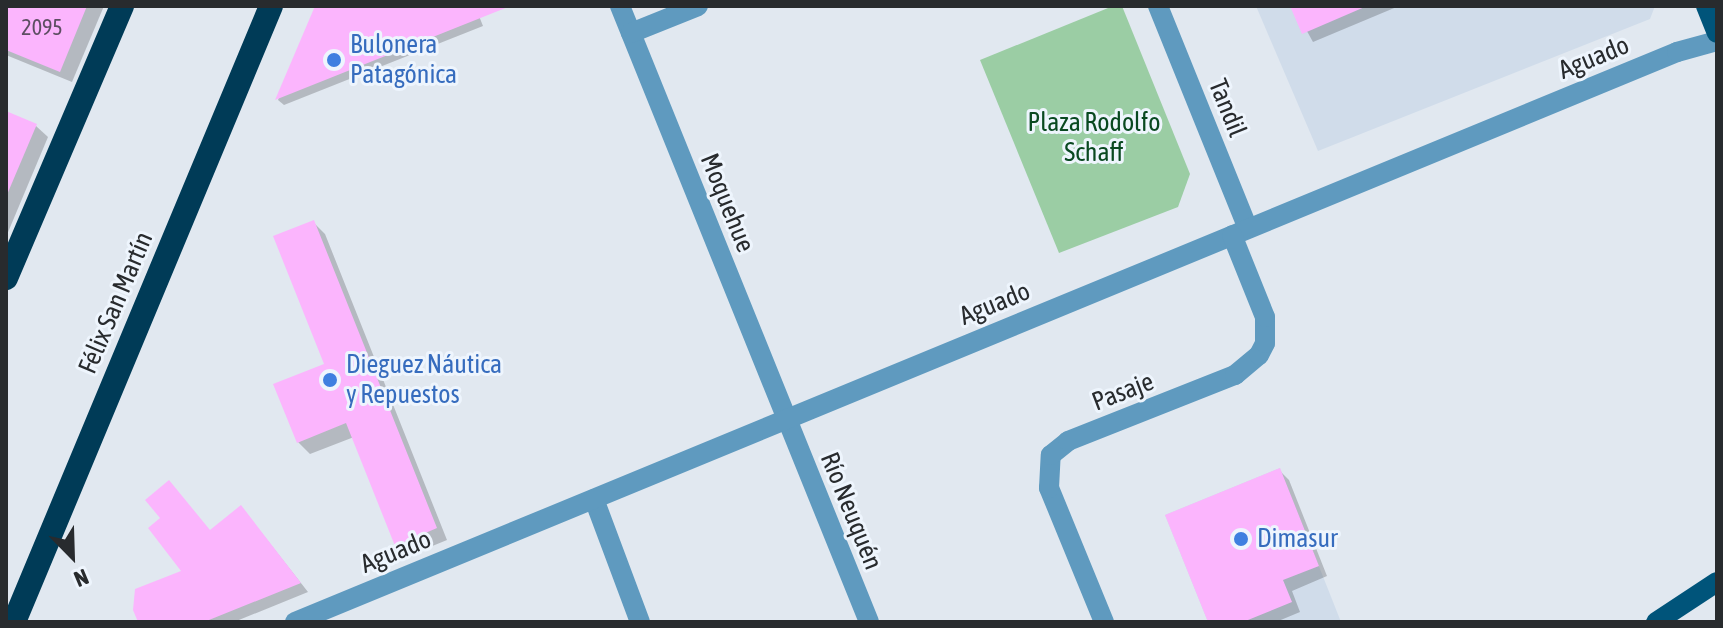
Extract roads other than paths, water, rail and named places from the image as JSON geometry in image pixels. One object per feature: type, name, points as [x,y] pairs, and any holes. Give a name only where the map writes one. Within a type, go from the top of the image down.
[{"type":"highway","points":[[6,278],[122,6]]},
{"type":"highway","name":"Félix San Martín","points":[[14,622],[271,6]]},
{"type":"main road","points":[[1706,6],[1717,33]]},
{"type":"main road","points":[[1656,622],[1717,582]]},
{"type":"street","name":"Moquehue","points":[[620,6],[786,419]]},
{"type":"street","points":[[631,33],[698,6]]},
{"type":"street","name":"Tandil","points":[[1158,6],[1240,232]]},
{"type":"street","name":"Aguado","points":[[295,622],[1677,52],[1717,41]]},
{"type":"street","name":"Pasaje","points":[[1104,622],[1049,488],[1051,455],[1068,441],[1235,375],[1259,355],[1265,343],[1265,317],[1240,232]]},
{"type":"street","name":"Río Neuquén","points":[[786,419],[869,622]]},
{"type":"street","points":[[594,499],[640,622]]},
{"type":"place","name":"Bulonera Patagónica","points":[[334,60]]},
{"type":"place","name":"Dieguez Náutica y Repuestos","points":[[330,380]]},
{"type":"place","name":"Dimasur","points":[[1241,539]]},
{"type":"park label","name":"Plaza Rodolfo Schaff","points":[[1094,138]]}]
